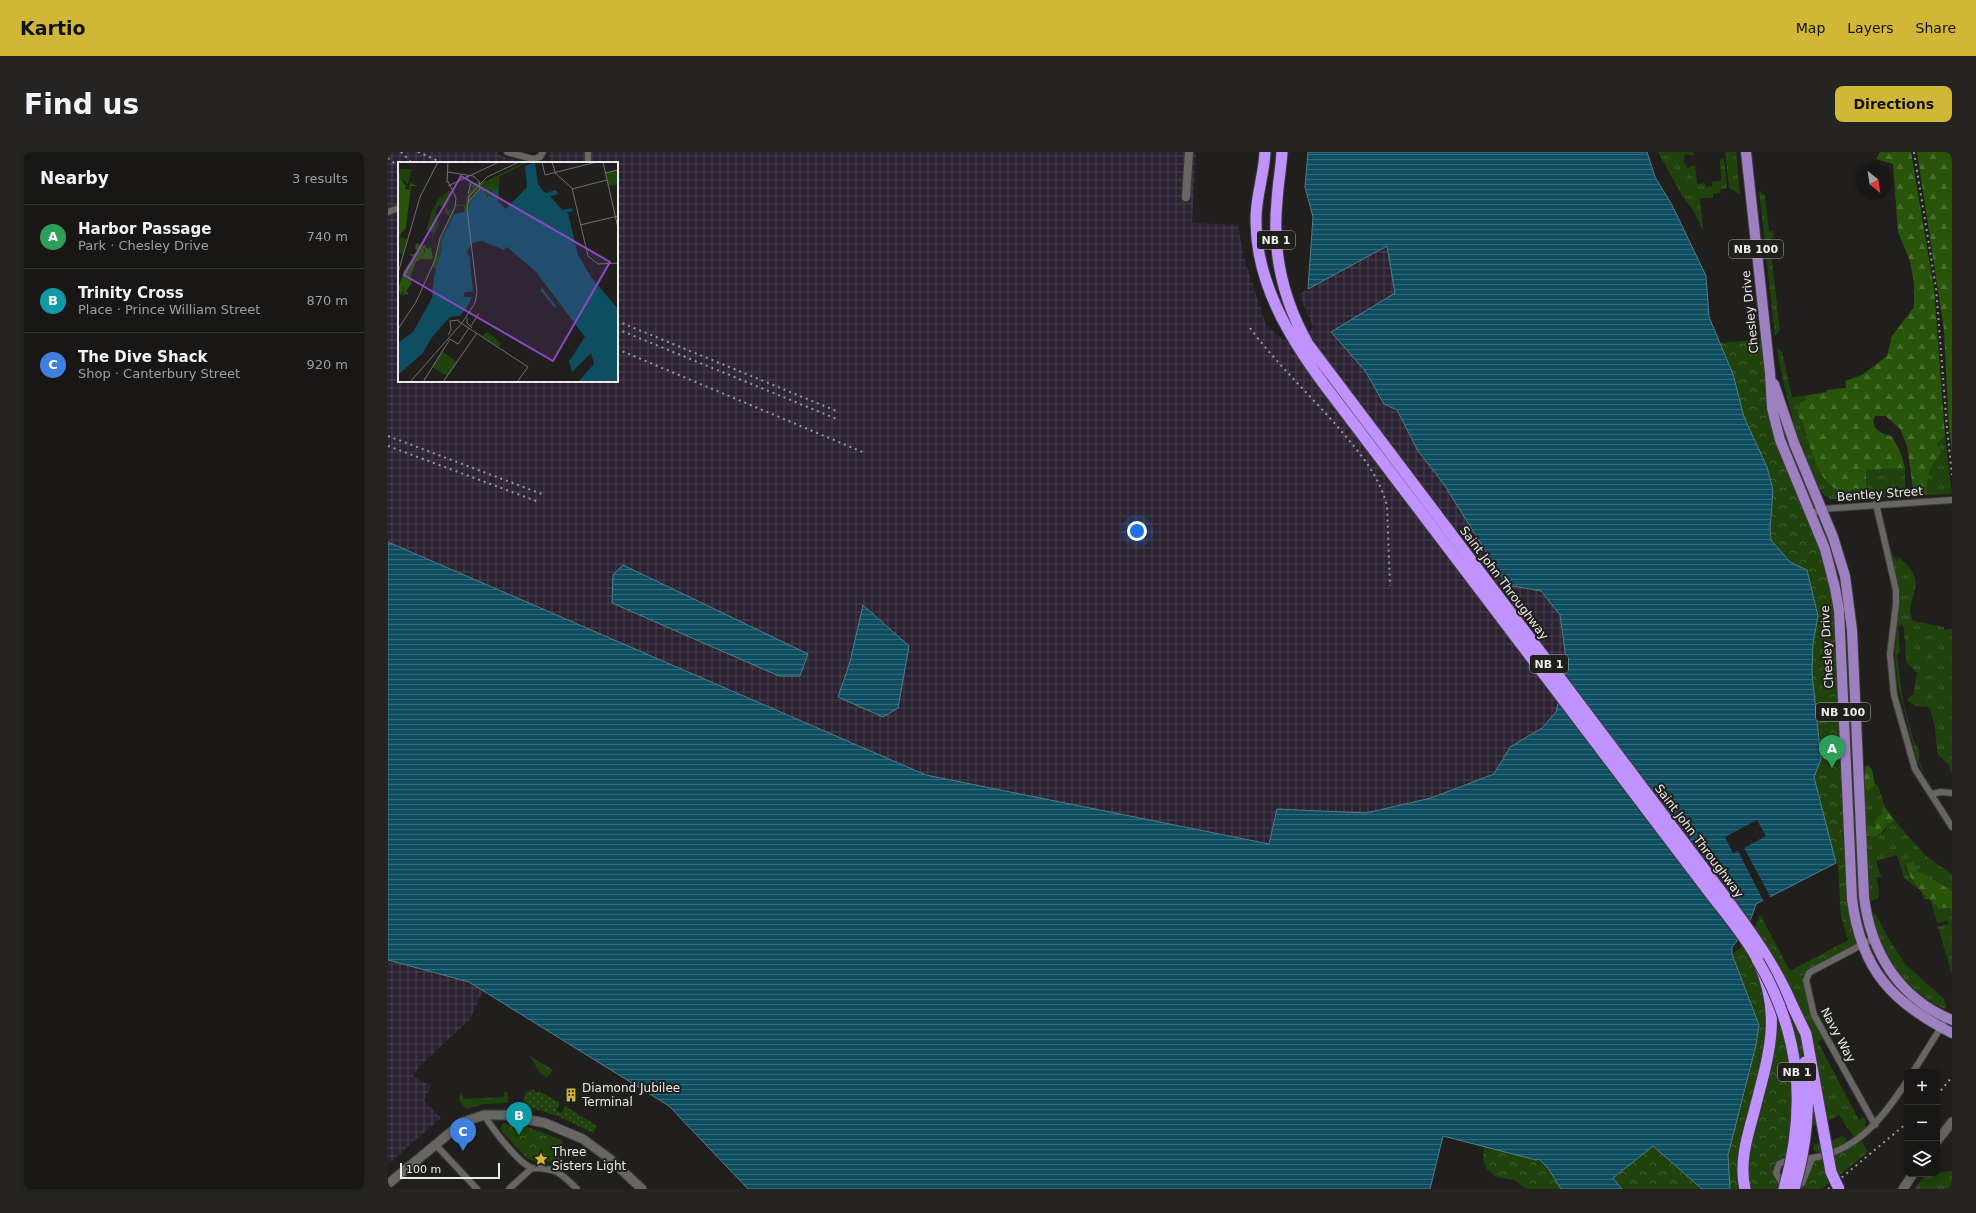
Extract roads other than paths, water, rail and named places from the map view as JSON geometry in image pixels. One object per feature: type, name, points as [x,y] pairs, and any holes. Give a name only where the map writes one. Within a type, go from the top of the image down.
[{"type":"highway","points":[[1257,200],[1261,152]]},
{"type":"highway","name":"Saint John Throughway","points":[[1265,152],[1257,200],[1257,240],[1260,261],[1286,330],[1322,381],[1712,896],[1758,961],[1771,983],[1784,1015],[1797,1069],[1796,1122],[1790,1166],[1784,1189]]},
{"type":"highway","name":"Saint John Throughway","points":[[1270,289],[1263,244],[1262,225],[1271,152]]},
{"type":"highway","name":"Saint John Throughway","points":[[1282,152],[1277,201],[1276,243],[1278,264],[1285,295],[1297,325],[1325,369],[1720,890],[1766,954],[1783,983],[1793,1007],[1804,1052],[1808,1094],[1802,1152],[1794,1189]]},
{"type":"highway","points":[[1745,1189],[1743,1174],[1744,1153],[1769,1054],[1772,1028],[1769,995],[1758,961]]},
{"type":"highway","points":[[1793,1007],[1806,1034],[1832,1172],[1838,1189]]},
{"type":"main road","name":"Chesley Drive","points":[[1746,152],[1770,373],[1772,408],[1778,433],[1786,456],[1811,514],[1830,567],[1838,610],[1852,899],[1856,925],[1862,945],[1874,968],[1891,992],[1911,1010],[1952,1033]]},
{"type":"main road","name":"Chesley Drive","points":[[1770,373],[1794,443],[1838,548],[1845,576],[1852,630],[1864,897],[1869,928],[1873,939],[1886,963],[1906,990],[1936,1013],[1950,1019]]},
{"type":"main road","points":[[1840,632],[1852,630]]},
{"type":"main road","points":[[388,1184],[463,1122],[484,1115],[505,1115],[534,1120],[583,1139],[610,1159],[642,1189]]},
{"type":"main road","points":[[1940,1137],[1952,1122]]},
{"type":"main road","points":[[1903,1189],[1911,1177]]},
{"type":"street","points":[[506,152],[533,159],[541,155]]},
{"type":"street","points":[[1186,197],[1189,152]]},
{"type":"street","points":[[388,212],[398,208]]},
{"type":"street","name":"Bentley Street","points":[[1811,514],[1822,509],[1876,504],[1952,500]]},
{"type":"street","points":[[1876,504],[1896,590],[1896,604],[1890,654],[1894,695],[1912,761],[1918,775],[1952,827]]},
{"type":"street","points":[[1931,794],[1942,792],[1952,793]]},
{"type":"street","name":"Navy Way","points":[[1873,939],[1812,971],[1809,973],[1806,980],[1814,1015],[1875,1125]]},
{"type":"street","points":[[1915,1069],[1942,1027],[1950,1019]]},
{"type":"street","points":[[1812,1159],[1802,1183],[1797,1187],[1790,1189],[1784,1188],[1776,1173],[1779,1164],[1792,1160],[1812,1159],[1841,1149],[1860,1138],[1886,1113],[1904,1086]]},
{"type":"street","points":[[484,1115],[496,1133],[532,1168],[553,1169],[561,1172],[577,1189]]},
{"type":"street","points":[[435,1144],[477,1189]]},
{"type":"street","points":[[509,1189],[532,1168]]},
{"type":"water","points":[[1308,152],[1647,152],[1655,177],[1672,205],[1706,276],[1709,317],[1733,374],[1744,417],[1767,467],[1773,490],[1770,529],[1771,540],[1790,562],[1807,570],[1818,616],[1813,643],[1812,673],[1821,759],[1814,777],[1836,863],[1756,904],[1747,927],[1732,947],[1732,954],[1759,1025],[1756,1045],[1728,1155],[1730,1189],[1702,1189],[1653,1146],[1613,1178],[1622,1189],[1561,1189],[1548,1168],[1539,1159],[1536,1160],[1443,1136],[1430,1189],[748,1189],[669,1106],[469,982],[388,960],[388,542],[926,775],[1269,844],[1277,809],[1366,813],[1431,798],[1494,774],[1510,747],[1542,728],[1556,712],[1567,666],[1560,615],[1541,591],[1507,585],[1443,483],[1418,451],[1397,410],[1384,404],[1366,372],[1331,332],[1395,293],[1387,246],[1308,289],[1313,217],[1305,187]]},
{"type":"water","points":[[623,565],[808,654],[800,676],[779,676],[612,603],[613,575]]},
{"type":"water","points":[[863,605],[909,646],[898,708],[883,717],[838,697],[850,662]]},
{"type":"railway","points":[[401,152],[411,162]]},
{"type":"railway","points":[[418,152],[441,162]]},
{"type":"railway","points":[[1914,152],[1936,288],[1952,475]]},
{"type":"railway","points":[[388,158],[398,166]]},
{"type":"railway","points":[[618,321],[839,412]]},
{"type":"railway","points":[[1250,328],[1281,366],[1337,426],[1367,463],[1379,484],[1387,506],[1390,586]]},
{"type":"railway","points":[[618,329],[837,419]]},
{"type":"railway","points":[[618,349],[865,453]]},
{"type":"railway","points":[[388,436],[542,494]]},
{"type":"railway","points":[[388,446],[539,502]]},
{"type":"railway","points":[[1940,1091],[1952,1077]]},
{"type":"railway","points":[[1828,1189],[1904,1126]]},
{"type":"place","name":"Harbor Passage","points":[[1832,768]]},
{"type":"place","name":"Diamond Jubilee Terminal","points":[[571,1095]]},
{"type":"place","name":"Trinity Cross","points":[[519,1135]]},
{"type":"place","name":"The Dive Shack","points":[[463,1151]]},
{"type":"place","name":"Three Sisters Light","points":[[541,1159]]}]
